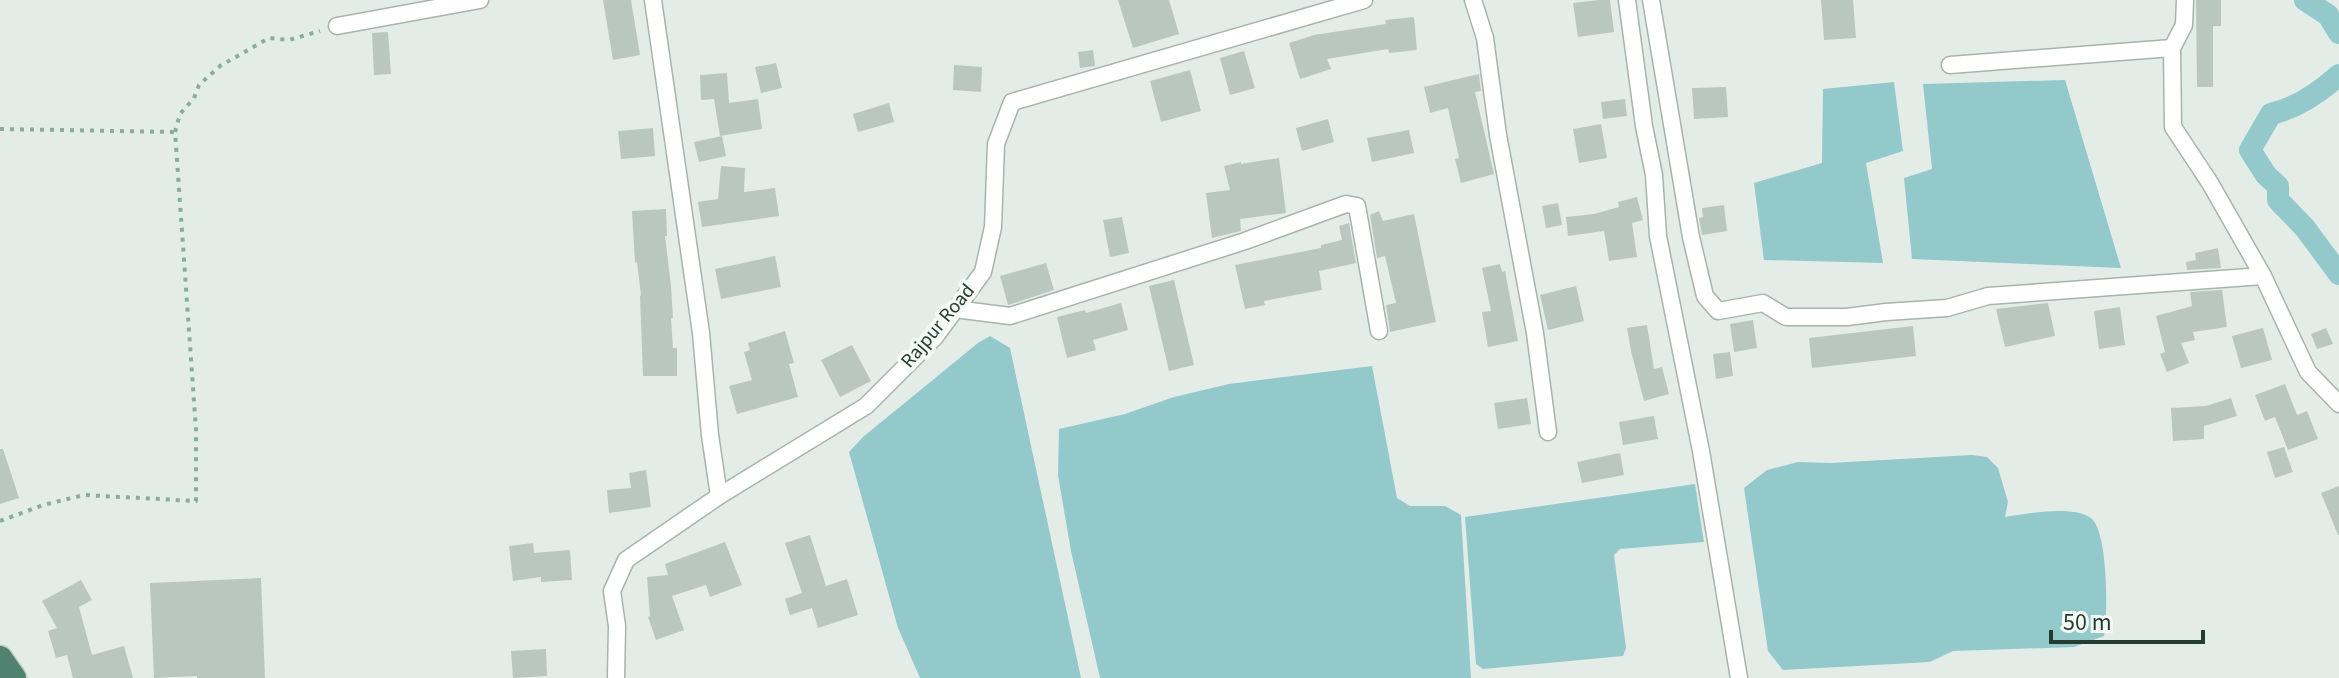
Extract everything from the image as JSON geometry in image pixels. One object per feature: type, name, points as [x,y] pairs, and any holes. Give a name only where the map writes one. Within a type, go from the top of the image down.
[{"type":"highway","points":[[0,658],[14,678]]},
{"type":"street","points":[[337,26],[480,0]]},
{"type":"street","points":[[653,0],[701,333],[719,496]]},
{"type":"street","name":"Rajpur Road","points":[[616,678],[617,626],[612,591],[626,560],[719,496],[866,406],[935,337],[983,272],[993,227],[996,144],[1012,102],[1364,0]]},
{"type":"street","points":[[1473,0],[1485,38],[1498,135],[1535,333],[1548,432]]},
{"type":"street","points":[[1627,0],[1644,126],[1654,175],[1658,236],[1704,466],[1739,678]]},
{"type":"street","points":[[1651,0],[1691,237],[1705,296],[1718,311],[1763,303],[1786,317],[1847,317],[1947,308],[1988,296],[2263,276]]},
{"type":"street","points":[[2185,0],[2184,25],[2172,48],[2173,127],[2210,183],[2263,276],[2308,372],[2339,404]]},
{"type":"street","points":[[1950,65],[2172,48]]},
{"type":"street","points":[[955,309],[1010,316],[1245,241],[1346,204],[1357,206],[1379,331]]},
{"type":"path","points":[[0,521],[43,505],[84,495],[196,501],[196,430],[175,132],[180,114],[194,98],[199,85],[220,66],[269,38],[289,40],[337,26]]},
{"type":"path","points":[[0,129],[175,132]]},
{"type":"water","points":[[2065,80],[2121,268],[1912,259],[1904,178],[1932,169],[1923,84]]},
{"type":"water","points":[[1894,82],[1903,151],[1866,163],[1883,263],[1764,260],[1754,183],[1822,163],[1823,89]]},
{"type":"water","points":[[990,336],[1010,348],[1081,678],[920,678],[898,628],[849,452],[863,437]]},
{"type":"water","points":[[1372,366],[1397,498],[1410,506],[1445,506],[1461,515],[1471,678],[1100,678],[1071,551],[1058,475],[1059,429],[1229,384]]},
{"type":"water","points":[[1987,457],[1998,468],[2008,502],[2005,517],[2063,511],[2084,514],[2092,519],[2104,557],[2104,636],[2074,647],[1953,651],[1930,662],[1783,670],[1768,651],[1744,488],[1767,470],[1798,462]]},
{"type":"water","points":[[1695,484],[1704,542],[1620,549],[1614,555],[1626,648],[1623,656],[1483,669],[1476,664],[1465,517]]},
{"type":"building","points":[[603,0],[631,0],[640,55],[613,60]]},
{"type":"building","points":[[1118,0],[1169,0],[1179,34],[1133,48]]},
{"type":"building","points":[[1610,0],[1614,32],[1578,37],[1573,3]]},
{"type":"building","points":[[1821,0],[1853,0],[1856,38],[1824,40]]},
{"type":"building","points":[[2196,0],[2221,0],[2221,26],[2213,26],[2213,87],[2197,87]]},
{"type":"building","points":[[1414,17],[1417,50],[1389,53],[1388,49],[1327,59],[1331,69],[1300,79],[1289,43],[1314,35],[1386,24],[1385,20]]},
{"type":"building","points":[[388,32],[391,74],[374,75],[372,33]]},
{"type":"building","points":[[1093,50],[1095,66],[1080,68],[1078,52]]},
{"type":"building","points":[[1244,51],[1255,88],[1230,95],[1220,58]]},
{"type":"building","points":[[776,63],[782,88],[761,93],[755,67]]},
{"type":"building","points":[[954,65],[982,67],[981,92],[953,90]]},
{"type":"building","points":[[1190,70],[1201,111],[1161,122],[1150,81]]},
{"type":"building","points":[[727,73],[729,103],[758,99],[762,129],[720,136],[714,99],[701,100],[700,75]]},
{"type":"building","points":[[1479,74],[1481,91],[1475,92],[1494,174],[1461,183],[1448,108],[1430,113],[1424,87]]},
{"type":"building","points":[[1726,87],[1728,117],[1694,119],[1692,88]]},
{"type":"building","points":[[1625,99],[1627,116],[1603,119],[1601,102]]},
{"type":"building","points":[[889,103],[894,122],[858,132],[853,114]]},
{"type":"building","points":[[1328,119],[1334,142],[1302,151],[1296,128]]},
{"type":"building","points":[[1601,124],[1607,158],[1579,163],[1573,129]]},
{"type":"building","points":[[653,128],[655,156],[621,159],[618,131]]},
{"type":"building","points":[[1409,130],[1414,153],[1372,162],[1367,138]]},
{"type":"building","points":[[722,136],[726,156],[699,162],[694,142]]},
{"type":"building","points":[[1279,158],[1286,213],[1240,219],[1241,231],[1212,238],[1206,193],[1230,190],[1224,166]]},
{"type":"building","points":[[721,166],[745,168],[744,192],[775,188],[779,216],[702,227],[698,202],[718,199]]},
{"type":"building","points":[[1637,197],[1643,220],[1632,223],[1637,257],[1609,261],[1604,231],[1568,236],[1566,217],[1619,207],[1618,202]]},
{"type":"building","points":[[1558,203],[1562,225],[1546,228],[1542,206]]},
{"type":"building","points":[[1724,205],[1727,231],[1702,235],[1699,218],[1703,217],[1702,208]]},
{"type":"building","points":[[666,209],[665,236],[677,376],[643,376],[641,295],[635,263],[632,211]]},
{"type":"building","points":[[1379,211],[1383,221],[1414,214],[1436,322],[1390,332],[1386,305],[1396,303],[1385,256],[1377,258],[1370,215]]},
{"type":"building","points":[[1122,217],[1129,253],[1110,257],[1103,220]]},
{"type":"building","points":[[1349,223],[1356,263],[1319,271],[1322,290],[1264,301],[1265,305],[1245,309],[1235,265],[1321,248],[1321,245],[1342,240],[1339,226]]},
{"type":"building","points":[[2218,248],[2221,268],[2187,270],[2186,262],[2196,260],[2195,253]]},
{"type":"building","points":[[775,256],[781,287],[721,299],[715,269]]},
{"type":"building","points":[[1046,263],[1054,290],[1008,305],[1000,276]]},
{"type":"building","points":[[1500,264],[1502,272],[1505,271],[1518,341],[1488,347],[1482,312],[1491,311],[1482,268]]},
{"type":"building","points":[[1174,280],[1194,365],[1169,371],[1149,286]]},
{"type":"building","points":[[1576,286],[1584,321],[1548,330],[1540,295]]},
{"type":"building","points":[[2222,290],[2227,327],[2193,332],[2195,340],[2181,343],[2189,363],[2167,372],[2160,354],[2165,352],[2156,316],[2192,306],[2190,292]]},
{"type":"building","points":[[1121,303],[1128,330],[1093,340],[1096,350],[1067,358],[1057,317]]},
{"type":"building","points":[[2048,303],[2055,336],[2005,347],[1996,309]]},
{"type":"building","points":[[2120,307],[2125,345],[2099,349],[2094,311]]},
{"type":"building","points":[[1753,320],[1757,348],[1734,352],[1730,324]]},
{"type":"building","points":[[1647,325],[1654,369],[1662,367],[1669,394],[1644,401],[1627,328]]},
{"type":"building","points":[[1913,326],[1916,356],[1812,368],[1809,338]]},
{"type":"building","points":[[2263,328],[2272,360],[2241,368],[2232,336]]},
{"type":"building","points":[[2326,328],[2333,344],[2317,349],[2311,334]]},
{"type":"building","points":[[785,331],[794,363],[789,364],[798,397],[737,414],[729,386],[752,380],[744,352],[750,350],[748,343]]},
{"type":"building","points":[[852,345],[871,381],[840,397],[821,360]]},
{"type":"building","points":[[1730,352],[1733,376],[1716,379],[1713,354]]},
{"type":"building","points":[[2285,384],[2297,415],[2307,411],[2318,439],[2288,450],[2275,417],[2265,421],[2255,395]]},
{"type":"building","points":[[1527,398],[1531,424],[1498,429],[1494,403]]},
{"type":"building","points":[[2231,398],[2237,416],[2204,426],[2204,439],[2173,441],[2171,408],[2206,406]]},
{"type":"building","points":[[1654,416],[1658,439],[1623,445],[1619,422]]},
{"type":"building","points":[[2284,447],[2293,472],[2275,478],[2267,452]]},
{"type":"building","points":[[0,449],[3,449],[19,498],[0,504]]},
{"type":"building","points":[[1620,453],[1624,475],[1582,483],[1577,462]]},
{"type":"building","points":[[646,470],[651,507],[609,513],[607,490],[631,488],[629,473]]},
{"type":"building","points":[[2339,486],[2339,535],[2338,535],[2321,493]]},
{"type":"building","points":[[810,535],[826,586],[847,579],[858,615],[818,628],[812,608],[790,615],[785,599],[802,593],[785,543]]},
{"type":"building","points":[[725,542],[742,585],[710,597],[706,585],[672,596],[684,630],[656,640],[648,617],[647,577],[668,575],[665,564]]},
{"type":"building","points":[[533,543],[534,553],[570,550],[572,580],[541,582],[541,577],[513,581],[509,546]]},
{"type":"building","points":[[261,578],[265,678],[154,678],[150,583]]},
{"type":"building","points":[[81,580],[92,600],[79,607],[92,655],[124,646],[133,678],[73,678],[67,655],[56,658],[48,631],[57,628],[42,601]]},
{"type":"building","points":[[546,649],[547,676],[513,678],[511,651]]},
{"type":"waterway","points":[[2305,0],[2328,15],[2339,33]]},
{"type":"waterway","points":[[2339,75],[2307,99],[2271,114],[2250,150],[2266,175],[2278,186],[2278,200],[2305,228],[2339,274]]}]
